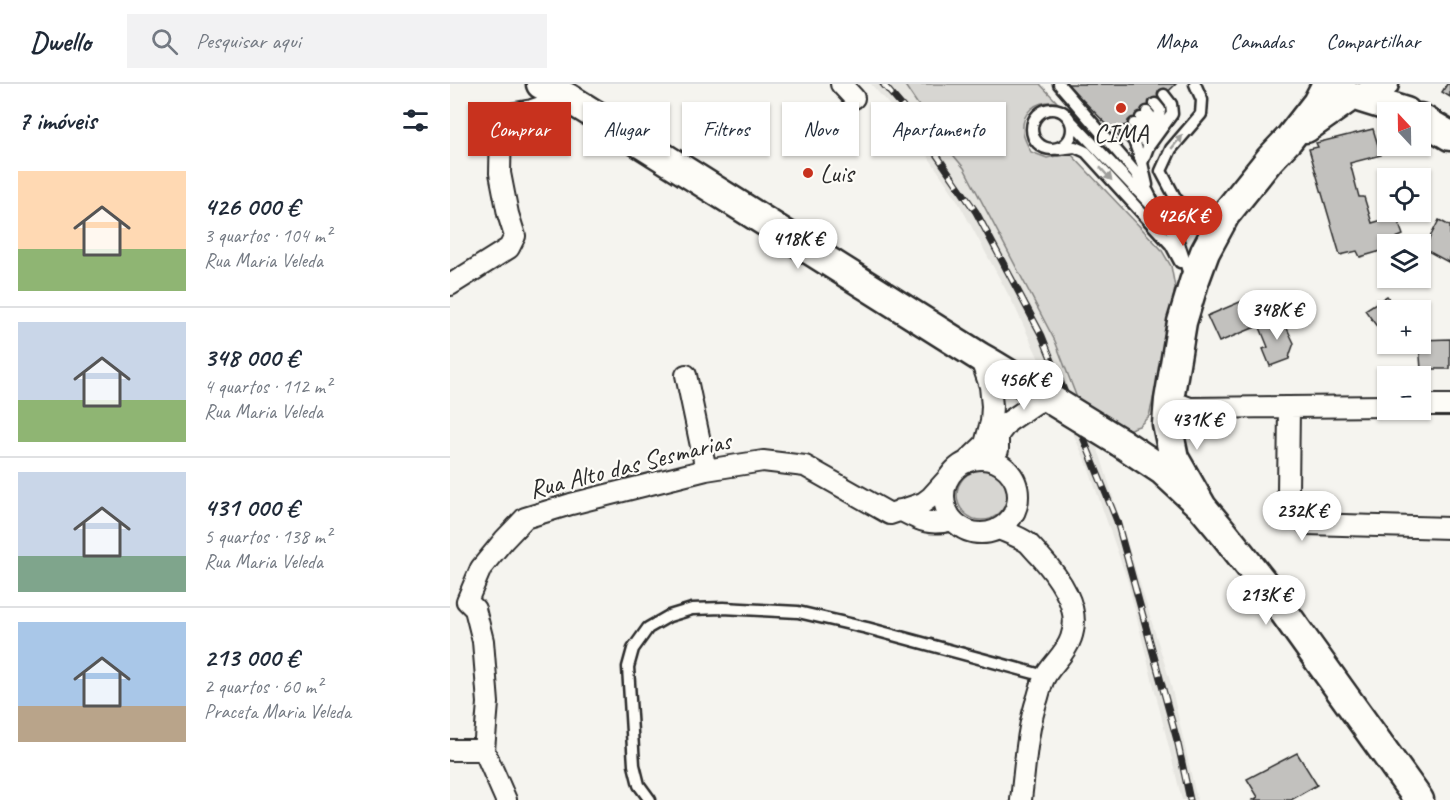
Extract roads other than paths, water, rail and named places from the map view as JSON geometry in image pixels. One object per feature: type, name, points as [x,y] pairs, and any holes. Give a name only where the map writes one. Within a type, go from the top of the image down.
[{"type":"main road","points":[[541,84],[568,98],[1022,383],[1120,442],[1168,464]]},
{"type":"main road","points":[[1395,84],[1408,102]]},
{"type":"main road","points":[[1383,102],[1351,89],[1289,139],[1225,215],[1205,252],[1192,286],[1182,322],[1164,411],[1154,439],[1154,454],[1168,464],[1264,584],[1419,800]]},
{"type":"main road","points":[[1431,124],[1450,136]]},
{"type":"main road","points":[[1120,442],[1133,444],[1150,436],[1164,411]]},
{"type":"street","points":[[450,285],[509,248],[515,236],[500,172],[501,124],[504,119],[515,113],[568,98]]},
{"type":"street","points":[[980,357],[990,386],[992,406],[1000,418]]},
{"type":"street","points":[[686,375],[706,470]]},
{"type":"street","points":[[1004,466],[997,446],[1005,394],[1022,383]]},
{"type":"street","points":[[900,510],[923,503],[931,497],[956,469],[985,444],[988,435],[1000,418],[1050,399]]},
{"type":"street","points":[[1431,405],[1450,405]]},
{"type":"street","points":[[1164,411],[1190,408],[1377,406]]},
{"type":"street","points":[[1289,407],[1288,492],[1307,524],[1450,528]]},
{"type":"street","points":[[965,463],[975,459],[985,459],[1004,466],[1011,473],[1018,491],[1019,513],[1028,543]]},
{"type":"street","name":"Rua Alto das Sesmarias","points":[[506,800],[484,750],[488,703],[483,641],[474,609],[458,602],[481,568],[525,518],[706,470],[763,461],[805,466],[890,514],[900,510],[922,521],[939,524],[953,520]]},
{"type":"street","points":[[949,477],[945,487],[946,508],[958,526],[979,534],[999,529],[1010,520],[1018,501],[1018,491]]},
{"type":"street","points":[[999,529],[1028,543],[1049,567],[1062,585],[1074,616],[1073,635],[1070,642],[1046,676],[1037,699],[1032,717],[1021,800]]},
{"type":"street","points":[[450,750],[484,750]]},
{"type":"lane","points":[[1059,84],[1135,172],[1149,192]]},
{"type":"lane","points":[[1195,84],[1202,100],[1201,114],[1171,149],[1161,171],[1176,199],[1195,217],[1225,215]]},
{"type":"lane","points":[[1142,163],[1148,147],[1172,114],[1171,104],[1164,95]]},
{"type":"lane","points":[[1054,109],[1061,111],[1158,212],[1177,238],[1192,286],[1171,245],[1086,152],[1075,147],[1051,150],[1038,144],[1031,128],[1040,112],[1054,109]]},
{"type":"lane","points":[[1141,118],[1160,110],[1156,136]]},
{"type":"lane","points":[[1141,118],[1134,141],[1149,192],[1158,212]]},
{"type":"lane","points":[[1141,118],[1145,124],[1148,147]]},
{"type":"lane","points":[[1058,149],[1069,140],[1071,126],[1069,119]]},
{"type":"lane","points":[[650,800],[639,785],[634,765],[628,667],[633,649],[648,628],[669,616],[692,609],[723,608],[798,612],[1046,676]]},
{"type":"railway","points":[[883,84],[907,112],[976,212],[1042,336],[1117,521],[1178,744],[1190,800]]},
{"type":"place","name":"CIMA","points":[[1121,108]]},
{"type":"place","name":"Luis","points":[[808,173]]}]
